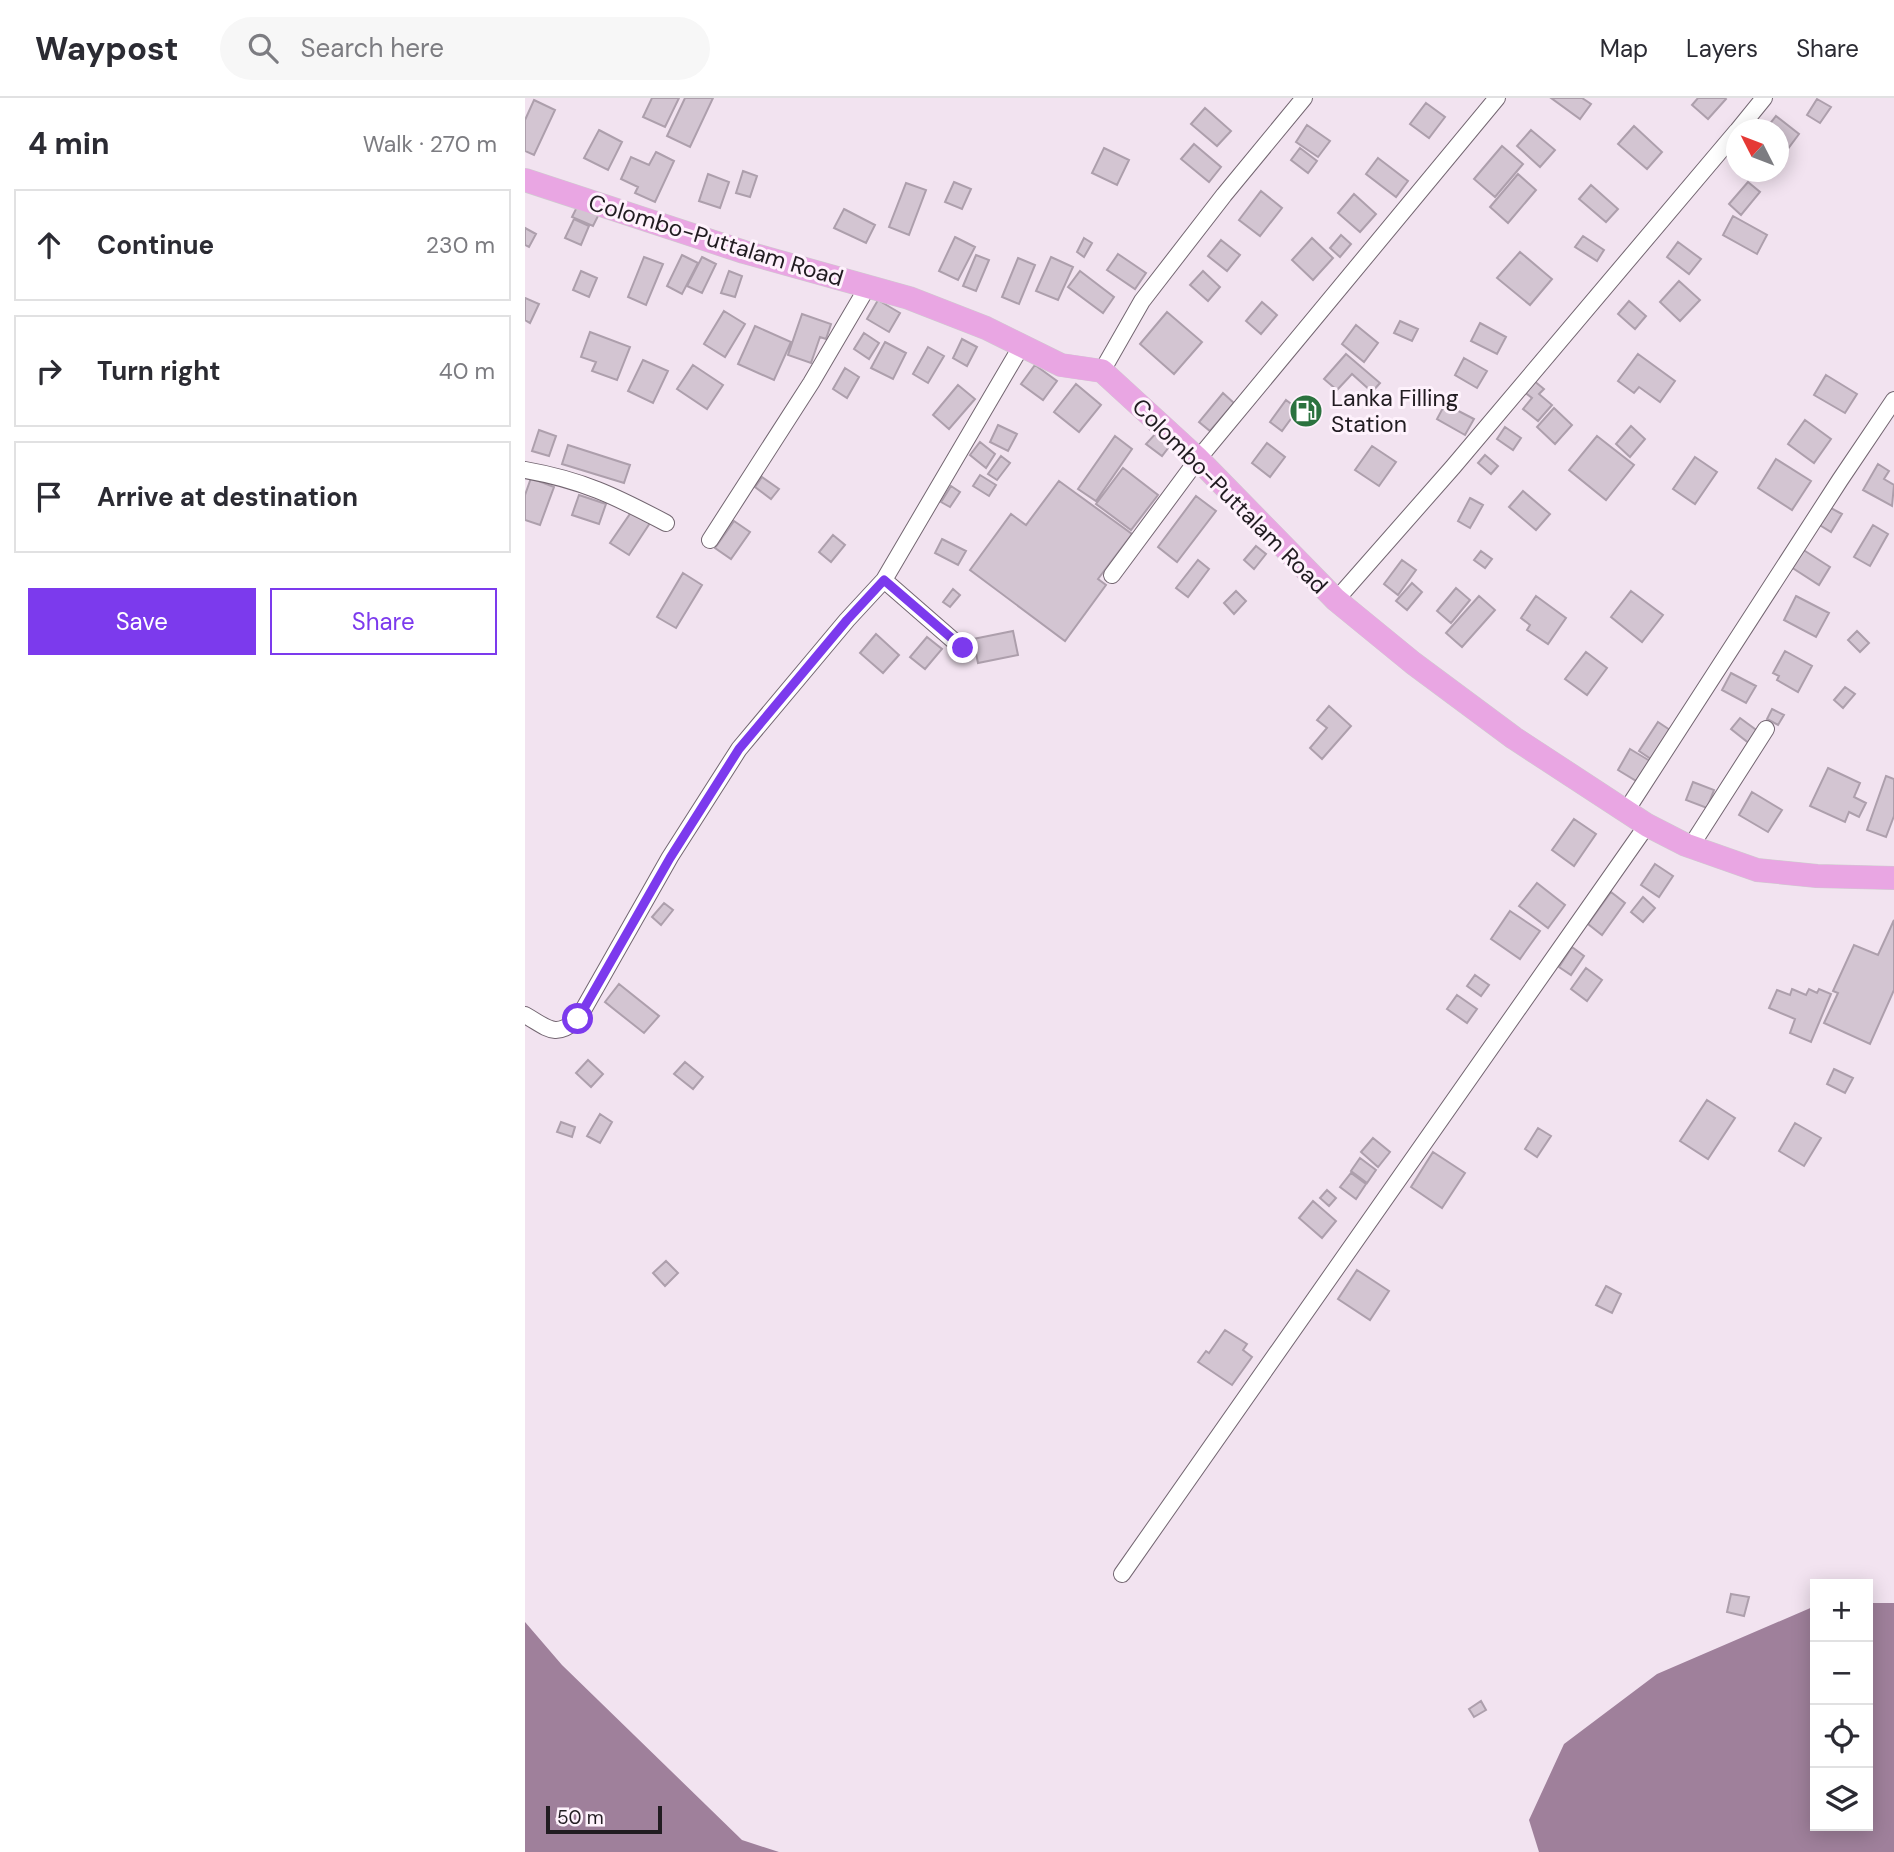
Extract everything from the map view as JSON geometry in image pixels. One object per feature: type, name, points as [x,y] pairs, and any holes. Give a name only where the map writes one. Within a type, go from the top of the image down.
[{"type":"highway","name":"Colombo-Puttalam Road","points":[[525,180],[744,253],[909,298],[986,328],[1061,365],[1102,371],[1198,459],[1336,600],[1413,663],[1514,738],[1647,825],[1691,846],[1757,870],[1817,876],[1894,878]]},
{"type":"street","points":[[1102,371],[1142,301],[1304,98]]},
{"type":"street","points":[[1112,575],[1198,459],[1497,98]]},
{"type":"street","points":[[1746,119],[1764,98]]},
{"type":"street","points":[[1336,600],[1453,467],[1726,143]]},
{"type":"street","points":[[710,540],[811,383],[868,286]]},
{"type":"street","points":[[525,1015],[555,1032],[565,1030],[578,1019],[670,858],[739,749],[884,580],[1022,345]]},
{"type":"street","points":[[1626,811],[1894,400]]},
{"type":"street","points":[[525,470],[565,477],[609,493],[666,523]]},
{"type":"street","points":[[884,580],[963,648]]},
{"type":"street","points":[[1691,846],[1766,729]]},
{"type":"street","points":[[1122,1574],[1647,825]]},
{"type":"shaded area","points":[[1873,1603],[1894,1603],[1894,1852],[1539,1852],[1529,1820],[1564,1744],[1657,1674],[1810,1608],[1810,1831],[1873,1831]]},
{"type":"shaded area","points":[[525,1622],[562,1665],[742,1840],[779,1852],[525,1852]]},
{"type":"building","points":[[652,98],[679,98],[665,127],[643,117]]},
{"type":"building","points":[[685,98],[713,98],[690,147],[667,136]]},
{"type":"building","points":[[1551,98],[1582,98],[1591,104],[1580,119]]},
{"type":"building","points":[[1698,98],[1726,99],[1708,119],[1692,105]]},
{"type":"building","points":[[1817,99],[1831,107],[1820,123],[1807,115]]},
{"type":"building","points":[[534,100],[555,110],[534,155],[525,151],[525,120]]},
{"type":"building","points":[[1426,103],[1445,117],[1429,138],[1410,124]]},
{"type":"building","points":[[1205,108],[1231,131],[1217,146],[1191,124]]},
{"type":"building","points":[[1307,125],[1330,141],[1318,157],[1296,142]]},
{"type":"building","points":[[1634,126],[1662,152],[1647,169],[1618,144]]},
{"type":"building","points":[[1789,126],[1799,134],[1789,147]]},
{"type":"building","points":[[599,130],[622,142],[608,170],[584,158]]},
{"type":"building","points":[[1531,130],[1555,150],[1540,167],[1517,146]]},
{"type":"building","points":[[1194,144],[1221,167],[1209,182],[1181,159]]},
{"type":"building","points":[[1502,146],[1523,164],[1495,197],[1474,179]]},
{"type":"building","points":[[1104,148],[1129,160],[1117,185],[1092,173]]},
{"type":"building","points":[[1300,148],[1317,161],[1308,173],[1291,160]]},
{"type":"building","points":[[656,152],[674,161],[655,202],[635,193],[638,187],[621,179],[631,157],[649,165]]},
{"type":"building","points":[[1378,158],[1408,181],[1396,197],[1366,174]]},
{"type":"building","points":[[743,171],[757,176],[750,197],[736,193]]},
{"type":"building","points":[[708,174],[729,182],[720,208],[699,201]]},
{"type":"building","points":[[1518,174],[1536,190],[1508,223],[1490,207]]},
{"type":"building","points":[[954,182],[971,189],[962,209],[945,202]]},
{"type":"building","points":[[1748,182],[1760,192],[1741,215],[1729,204]]},
{"type":"building","points":[[906,183],[926,190],[909,235],[889,227]]},
{"type":"building","points":[[1591,185],[1618,209],[1606,222],[1579,199]]},
{"type":"building","points":[[1261,191],[1282,208],[1260,236],[1239,220]]},
{"type":"building","points":[[1354,194],[1376,214],[1360,232],[1338,213]]},
{"type":"building","points":[[579,203],[600,212],[593,226],[572,217]]},
{"type":"building","points":[[844,209],[875,225],[866,243],[834,228]]},
{"type":"building","points":[[1733,216],[1767,235],[1757,254],[1723,235]]},
{"type":"building","points":[[574,219],[589,226],[581,245],[565,238]]},
{"type":"building","points":[[525,228],[536,234],[529,247],[525,245]]},
{"type":"building","points":[[1341,235],[1351,244],[1340,257],[1330,248]]},
{"type":"building","points":[[1583,236],[1604,250],[1597,261],[1575,247]]},
{"type":"building","points":[[955,237],[975,247],[958,280],[939,271]]},
{"type":"building","points":[[1084,238],[1092,243],[1084,257],[1077,252]]},
{"type":"building","points":[[1312,238],[1333,258],[1313,280],[1292,260]]},
{"type":"building","points":[[1221,240],[1240,255],[1227,271],[1208,256]]},
{"type":"building","points":[[1678,242],[1701,259],[1689,274],[1667,257]]},
{"type":"building","points":[[1520,252],[1552,279],[1530,305],[1497,278]]},
{"type":"building","points":[[1118,254],[1146,273],[1135,289],[1107,270]]},
{"type":"building","points":[[682,255],[698,263],[682,294],[667,286]]},
{"type":"building","points":[[976,255],[989,260],[976,291],[963,286]]},
{"type":"building","points":[[644,257],[663,264],[646,305],[628,297]]},
{"type":"building","points":[[702,257],[716,264],[702,293],[687,286]]},
{"type":"building","points":[[1051,257],[1073,267],[1058,300],[1036,291]]},
{"type":"building","points":[[1018,258],[1035,265],[1019,304],[1002,297]]},
{"type":"building","points":[[581,271],[597,278],[589,297],[573,290]]},
{"type":"building","points":[[729,271],[742,276],[735,297],[721,293]]},
{"type":"building","points":[[1080,271],[1114,297],[1103,313],[1068,287]]},
{"type":"building","points":[[1203,271],[1220,287],[1208,301],[1190,285]]},
{"type":"building","points":[[1679,281],[1700,300],[1680,321],[1660,302]]},
{"type":"building","points":[[525,298],[539,304],[530,323],[525,320]]},
{"type":"building","points":[[878,300],[900,313],[889,332],[867,319]]},
{"type":"building","points":[[1629,301],[1646,316],[1635,329],[1618,314]]},
{"type":"building","points":[[1262,302],[1277,315],[1261,334],[1246,321]]},
{"type":"building","points":[[724,311],[745,324],[725,357],[704,344]]},
{"type":"building","points":[[1167,312],[1202,342],[1174,374],[1140,344]]},
{"type":"building","points":[[802,314],[831,324],[826,339],[820,337],[811,363],[788,355]]},
{"type":"building","points":[[1400,321],[1418,329],[1412,341],[1394,333]]},
{"type":"building","points":[[1480,323],[1506,337],[1497,354],[1471,341]]},
{"type":"building","points":[[1356,325],[1378,343],[1364,362],[1342,344]]},
{"type":"building","points":[[755,326],[791,342],[774,380],[738,364]]},
{"type":"building","points":[[590,332],[630,347],[617,380],[592,371],[596,362],[581,357]]},
{"type":"building","points":[[864,333],[879,343],[869,359],[854,349]]},
{"type":"building","points":[[962,339],[977,347],[967,366],[953,358]]},
{"type":"building","points":[[885,342],[906,353],[893,379],[871,368]]},
{"type":"building","points":[[928,347],[944,356],[928,383],[913,374]]},
{"type":"building","points":[[1346,354],[1380,383],[1372,392],[1352,374],[1337,390],[1324,379]]},
{"type":"building","points":[[1638,354],[1675,381],[1660,402],[1639,387],[1634,393],[1618,381]]},
{"type":"building","points":[[1464,358],[1487,371],[1477,388],[1455,375]]},
{"type":"building","points":[[643,360],[668,371],[653,403],[628,391]]},
{"type":"building","points":[[693,365],[723,385],[707,409],[677,389]]},
{"type":"building","points":[[1035,365],[1057,381],[1043,400],[1021,384]]},
{"type":"building","points":[[845,368],[859,377],[847,398],[833,389]]},
{"type":"building","points":[[1826,375],[1857,394],[1845,413],[1814,395]]},
{"type":"building","points":[[1533,380],[1544,389],[1539,394],[1552,405],[1538,421],[1523,409],[1532,398],[1523,391]]},
{"type":"building","points":[[1076,384],[1101,405],[1079,432],[1054,412]]},
{"type":"building","points":[[958,385],[975,399],[949,429],[933,415]]},
{"type":"building","points":[[1223,393],[1234,403],[1210,431],[1199,422]]},
{"type":"building","points":[[1286,400],[1298,409],[1282,431],[1270,422]]},
{"type":"building","points":[[1445,404],[1474,419],[1465,435],[1437,419]]},
{"type":"building","points":[[1554,408],[1572,425],[1555,444],[1537,427]]},
{"type":"building","points":[[1805,420],[1831,439],[1814,463],[1788,444]]},
{"type":"building","points":[[998,425],[1017,434],[1008,451],[990,442]]},
{"type":"building","points":[[1631,426],[1645,439],[1630,457],[1616,444]]},
{"type":"building","points":[[1505,427],[1521,438],[1513,450],[1497,439]]},
{"type":"building","points":[[539,430],[556,436],[549,456],[532,451]]},
{"type":"building","points":[[1157,432],[1172,443],[1162,456],[1146,444]]},
{"type":"building","points":[[1115,436],[1132,449],[1096,501],[1078,489]]},
{"type":"building","points":[[1597,436],[1634,465],[1606,500],[1569,470]]},
{"type":"building","points":[[980,442],[995,454],[986,468],[970,455]]},
{"type":"building","points":[[1267,443],[1285,457],[1270,477],[1252,463]]},
{"type":"building","points":[[568,445],[630,465],[624,483],[562,464]]},
{"type":"building","points":[[1372,446],[1396,462],[1379,486],[1355,470]]},
{"type":"building","points":[[1485,455],[1498,466],[1491,474],[1478,463]]},
{"type":"building","points":[[1001,456],[1010,463],[997,480],[988,474]]},
{"type":"building","points":[[1695,457],[1717,472],[1695,504],[1673,489]]},
{"type":"building","points":[[1776,459],[1811,481],[1792,510],[1758,488]]},
{"type":"building","points":[[1878,464],[1889,471],[1884,479],[1894,485],[1892,506],[1863,490]]},
{"type":"building","points":[[1123,468],[1158,495],[1131,530],[1096,504]]},
{"type":"building","points":[[980,475],[996,485],[989,496],[973,486]]},
{"type":"building","points":[[762,477],[779,489],[771,499],[755,487]]},
{"type":"building","points":[[531,478],[554,487],[540,525],[525,520],[525,495]]},
{"type":"building","points":[[1059,481],[1132,534],[1098,579],[1106,585],[1065,641],[970,570],[1011,514],[1026,525]]},
{"type":"building","points":[[951,486],[960,492],[950,507],[941,502]]},
{"type":"building","points":[[1523,491],[1550,514],[1536,530],[1509,507]]},
{"type":"building","points":[[579,495],[606,504],[599,524],[572,515]]},
{"type":"building","points":[[1196,496],[1216,511],[1177,562],[1158,547]]},
{"type":"building","points":[[1470,498],[1483,505],[1470,528],[1458,521]]},
{"type":"building","points":[[1829,507],[1842,514],[1831,532],[1818,524]]},
{"type":"building","points":[[632,511],[650,523],[629,555],[610,543]]},
{"type":"building","points":[[734,521],[750,532],[731,559],[715,548]]},
{"type":"building","points":[[1873,525],[1888,534],[1870,566],[1854,557]]},
{"type":"building","points":[[833,535],[845,545],[831,562],[819,552]]},
{"type":"building","points":[[942,539],[966,551],[958,565],[935,553]]},
{"type":"building","points":[[1256,546],[1266,554],[1254,569],[1244,560]]},
{"type":"building","points":[[1802,549],[1830,567],[1819,585],[1791,567]]},
{"type":"building","points":[[1481,551],[1492,559],[1485,568],[1474,560]]},
{"type":"building","points":[[1198,560],[1209,569],[1188,597],[1176,588]]},
{"type":"building","points":[[1402,560],[1416,570],[1398,595],[1384,584]]},
{"type":"building","points":[[683,573],[702,585],[676,628],[657,617]]},
{"type":"building","points":[[1412,583],[1422,592],[1407,610],[1396,601]]},
{"type":"building","points":[[1456,588],[1470,600],[1451,623],[1437,611]]},
{"type":"building","points":[[953,589],[960,595],[950,607],[943,602]]},
{"type":"building","points":[[1236,591],[1246,601],[1234,614],[1224,603]]},
{"type":"building","points":[[1631,591],[1663,615],[1642,642],[1611,617]]},
{"type":"building","points":[[1479,596],[1495,610],[1462,647],[1446,633]]},
{"type":"building","points":[[1536,596],[1566,618],[1548,644],[1527,630],[1530,625],[1521,618]]},
{"type":"building","points":[[1796,596],[1829,613],[1816,637],[1784,620]]},
{"type":"building","points":[[1013,631],[1018,655],[978,663],[973,639]]},
{"type":"building","points":[[1857,631],[1869,643],[1860,652],[1848,640]]},
{"type":"building","points":[[876,634],[899,655],[883,673],[860,653]]},
{"type":"building","points":[[927,637],[942,649],[925,669],[910,657]]},
{"type":"building","points":[[1785,651],[1812,666],[1798,692],[1777,680],[1779,676],[1773,673]]},
{"type":"building","points":[[1586,652],[1607,668],[1587,695],[1565,679]]},
{"type":"building","points":[[1731,673],[1756,686],[1746,703],[1722,690]]},
{"type":"building","points":[[1845,687],[1855,694],[1843,708],[1834,700]]},
{"type":"building","points":[[1329,706],[1351,726],[1322,759],[1310,748],[1327,728],[1317,720]]},
{"type":"building","points":[[1772,709],[1784,715],[1778,725],[1767,719]]},
{"type":"building","points":[[1740,718],[1759,732],[1750,744],[1731,729]]},
{"type":"building","points":[[1658,722],[1670,730],[1651,759],[1639,751]]},
{"type":"building","points":[[1630,749],[1650,761],[1638,782],[1618,770]]},
{"type":"building","points":[[1828,768],[1860,783],[1854,797],[1866,803],[1859,817],[1849,812],[1845,822],[1810,806]]},
{"type":"building","points":[[1886,776],[1894,779],[1894,816],[1886,837],[1867,830]]},
{"type":"building","points":[[1693,782],[1714,790],[1707,808],[1686,800]]},
{"type":"building","points":[[1752,792],[1782,810],[1768,832],[1739,815]]},
{"type":"building","points":[[1574,819],[1596,834],[1574,866],[1552,850]]},
{"type":"building","points":[[1655,864],[1673,876],[1659,897],[1641,885]]},
{"type":"building","points":[[1537,883],[1565,905],[1548,928],[1519,906]]},
{"type":"building","points":[[1611,892],[1625,903],[1602,935],[1588,924]]},
{"type":"building","points":[[1643,897],[1655,908],[1643,922],[1631,912]]},
{"type":"building","points":[[664,903],[673,910],[661,925],[652,917]]},
{"type":"building","points":[[1510,911],[1540,931],[1520,959],[1491,939]]},
{"type":"building","points":[[1894,920],[1894,990],[1870,1044],[1824,1023],[1838,993],[1833,991],[1854,945],[1878,955]]},
{"type":"building","points":[[1572,947],[1584,956],[1571,975],[1559,967]]},
{"type":"building","points":[[1586,968],[1602,980],[1587,1001],[1571,989]]},
{"type":"building","points":[[1475,975],[1489,985],[1481,996],[1467,986]]},
{"type":"building","points":[[619,984],[659,1016],[644,1033],[605,1002]]},
{"type":"building","points":[[1792,989],[1806,995],[1809,989],[1817,993],[1819,989],[1831,994],[1811,1042],[1790,1033],[1795,1019],[1769,1008],[1777,990],[1790,995]]},
{"type":"building","points":[[1457,995],[1477,1009],[1467,1023],[1447,1009]]},
{"type":"building","points":[[588,1060],[603,1074],[591,1087],[576,1073]]},
{"type":"building","points":[[685,1062],[703,1077],[693,1089],[674,1074]]},
{"type":"building","points":[[1834,1069],[1853,1078],[1845,1093],[1827,1084]]},
{"type":"building","points":[[1707,1100],[1735,1118],[1708,1159],[1680,1141]]},
{"type":"building","points":[[600,1114],[612,1122],[600,1143],[587,1136]]},
{"type":"building","points":[[561,1122],[575,1127],[572,1137],[557,1132]]},
{"type":"building","points":[[1795,1123],[1821,1138],[1804,1166],[1779,1151]]},
{"type":"building","points":[[1538,1128],[1551,1136],[1537,1157],[1525,1149]]},
{"type":"building","points":[[1373,1138],[1390,1152],[1378,1167],[1361,1152]]},
{"type":"building","points":[[1433,1152],[1465,1173],[1442,1208],[1411,1187]]},
{"type":"building","points":[[1360,1158],[1376,1170],[1367,1183],[1351,1171]]},
{"type":"building","points":[[1351,1173],[1366,1184],[1356,1199],[1340,1187]]},
{"type":"building","points":[[1327,1190],[1336,1198],[1329,1206],[1320,1198]]},
{"type":"building","points":[[1313,1201],[1336,1221],[1322,1238],[1299,1218]]},
{"type":"building","points":[[666,1261],[678,1273],[665,1286],[653,1273]]},
{"type":"building","points":[[1357,1270],[1389,1291],[1370,1320],[1338,1299]]},
{"type":"building","points":[[1606,1286],[1621,1294],[1612,1313],[1596,1305]]},
{"type":"building","points":[[1225,1330],[1247,1344],[1243,1350],[1252,1357],[1232,1385],[1198,1362],[1206,1351],[1209,1353]]},
{"type":"building","points":[[1731,1594],[1749,1597],[1744,1616],[1727,1612]]},
{"type":"building","points":[[1481,1701],[1486,1710],[1474,1717],[1469,1709]]},
{"type":"place","name":"Lanka Filling Station","points":[[1306,411]]},
{"type":"route","points":[[578,1019],[670,858],[739,749],[884,580],[963,648]]}]
